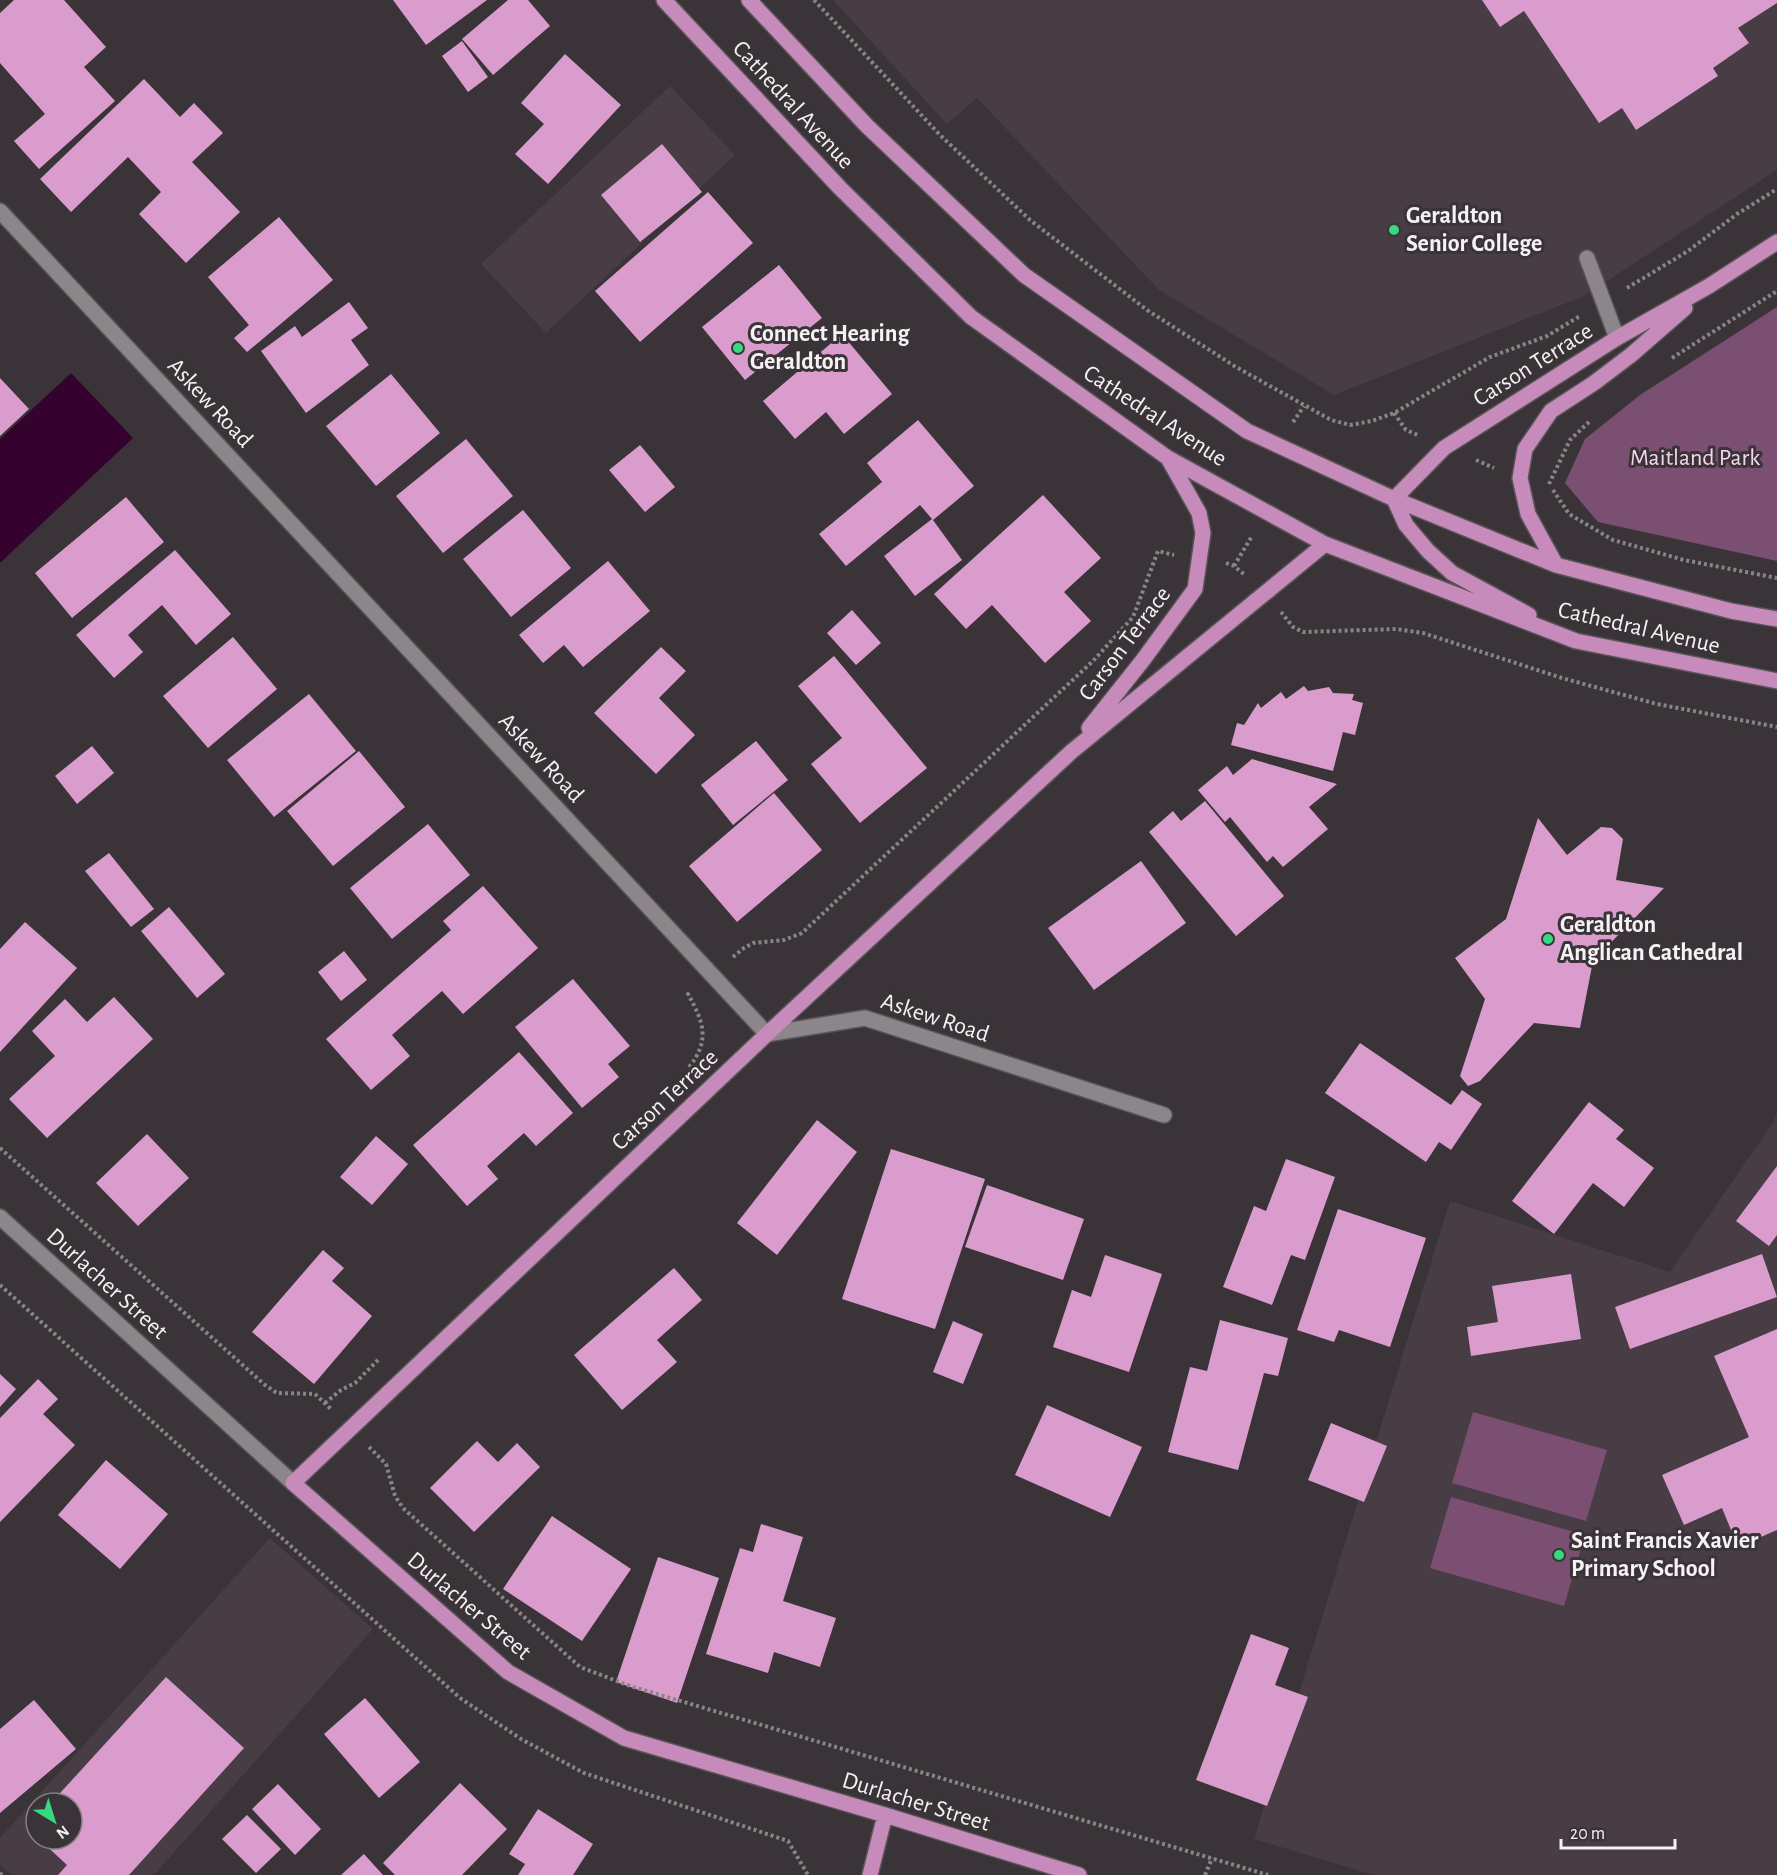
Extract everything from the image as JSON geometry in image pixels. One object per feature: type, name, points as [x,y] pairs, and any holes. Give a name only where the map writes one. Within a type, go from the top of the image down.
[{"type":"main road","name":"Cathedral Avenue","points":[[664,0],[840,188],[971,317],[1168,458],[1325,544],[1576,641],[1777,681]]},
{"type":"main road","name":"Cathedral Avenue","points":[[749,0],[867,126],[1024,275],[1247,431],[1394,500],[1556,565],[1731,611],[1777,619]]},
{"type":"main road","name":"Carson Terrace","points":[[1394,500],[1444,448],[1617,338],[1709,286],[1777,242]]},
{"type":"main road","name":"Carson Terrace","points":[[1556,565],[1528,514],[1520,478],[1525,449],[1551,411],[1631,355],[1709,286]]},
{"type":"main road","name":"Carson Terrace","points":[[1071,752],[1195,589],[1203,533],[1199,513],[1168,458]]},
{"type":"main road","points":[[1394,500],[1406,525],[1428,551],[1452,573],[1576,641]]},
{"type":"main road","name":"Carson Terrace","points":[[293,1483],[767,1034],[1071,752],[1325,544]]},
{"type":"main road","name":"Durlacher Street","points":[[293,1483],[508,1672],[624,1738],[1079,1875]]},
{"type":"main road","points":[[870,1875],[885,1815]]},
{"type":"street","name":"Askew Road","points":[[0,211],[767,1034],[864,1018],[1164,1115]]},
{"type":"street","points":[[1587,258],[1617,338]]},
{"type":"street","name":"Durlacher Street","points":[[0,1218],[293,1483]]},
{"type":"path","points":[[814,0],[940,135],[1030,220],[1147,310],[1236,367],[1331,420],[1350,425],[1372,421],[1394,413],[1406,430]]},
{"type":"path","points":[[1667,362],[1777,291]]},
{"type":"path","points":[[1293,422],[1304,405]]},
{"type":"path","points":[[1591,419],[1570,441],[1549,485],[1569,514],[1613,540],[1684,560],[1777,578]]},
{"type":"path","points":[[1234,566],[1252,535]]},
{"type":"path","points":[[733,958],[744,948],[753,944],[784,940],[802,933],[1093,661],[1133,617],[1158,551],[1179,557]]},
{"type":"path","points":[[1216,561],[1234,566],[1252,581]]},
{"type":"path","points":[[1285,616],[1293,627],[1303,632],[1396,628],[1423,633],[1562,678],[1657,704],[1777,727]]},
{"type":"path","points":[[682,1074],[694,1060],[704,1038],[700,1016],[688,994]]},
{"type":"path","points":[[0,1148],[265,1385],[277,1393],[315,1394],[327,1405],[341,1390],[355,1383],[381,1358]]},
{"type":"path","points":[[376,1454],[386,1464],[394,1496],[403,1508],[580,1667],[630,1686],[1268,1875]]},
{"type":"path","points":[[1205,1875],[1212,1858]]},
{"type":"shaded area","name":"Geraldton Senior College","points":[[833,0],[1777,0],[1777,170],[1584,296],[1334,395],[1159,290],[977,98],[947,124]]},
{"type":"shaded area","points":[[670,86],[735,155],[546,333],[481,264]]},
{"type":"shaded area","points":[[71,373],[133,438],[0,563],[0,439]]},
{"type":"shaded area","name":"Saint Francis Xavier Primary School","points":[[1777,1111],[1777,1875],[1373,1875],[1254,1839],[1450,1201],[1670,1272],[1774,1121]]},
{"type":"shaded area","points":[[270,1538],[373,1629],[154,1875],[12,1875],[0,1865],[0,1838],[24,1811],[24,1851],[84,1851],[84,1791],[42,1791]]},
{"type":"green space","name":"Maitland Park","points":[[1777,307],[1777,561],[1598,522],[1565,483],[1585,439],[1640,395]]},
{"type":"green space","points":[[1473,1412],[1607,1450],[1586,1521],[1452,1483]]},
{"type":"green space","points":[[1451,1497],[1585,1535],[1564,1606],[1430,1568]]},
{"type":"building","points":[[14,0],[64,0],[106,47],[84,67],[115,101],[39,169],[14,141],[45,114],[0,63],[0,13]]},
{"type":"building","points":[[393,0],[487,0],[426,45]]},
{"type":"building","points":[[508,0],[528,0],[550,26],[493,75],[462,39]]},
{"type":"building","points":[[1482,0],[1777,0],[1777,3],[1738,28],[1749,43],[1713,68],[1718,76],[1636,130],[1622,108],[1599,123],[1524,11],[1500,27]]},
{"type":"building","points":[[462,41],[488,77],[468,92],[442,56]]},
{"type":"building","points":[[565,54],[621,105],[548,184],[515,154],[544,124],[521,103]]},
{"type":"building","points":[[144,79],[180,117],[194,103],[223,133],[192,162],[240,212],[186,263],[139,214],[161,192],[128,157],[71,212],[40,179]]},
{"type":"building","points":[[662,144],[702,192],[640,242],[601,195]]},
{"type":"building","points":[[708,192],[753,243],[640,342],[595,291]]},
{"type":"building","points":[[279,217],[333,280],[247,352],[234,338],[249,325],[208,277]]},
{"type":"building","points":[[779,265],[822,318],[745,380],[702,327]]},
{"type":"building","points":[[349,302],[368,328],[351,340],[369,365],[306,413],[261,351],[295,326],[302,337]]},
{"type":"building","points":[[842,334],[892,394],[844,434],[826,412],[795,439],[763,401]]},
{"type":"building","points":[[391,374],[440,433],[376,486],[326,426]]},
{"type":"building","points":[[0,378],[29,409],[0,436]]},
{"type":"building","points":[[918,420],[974,486],[933,520],[962,560],[915,596],[884,556],[932,519],[920,505],[846,566],[819,534],[882,482],[867,463]]},
{"type":"building","points":[[466,439],[513,496],[443,553],[396,496]]},
{"type":"building","points":[[640,445],[675,487],[645,512],[609,470]]},
{"type":"building","points":[[1043,495],[1101,558],[1064,592],[1091,621],[1045,663],[992,605],[966,629],[934,594]]},
{"type":"building","points":[[126,497],[164,542],[72,618],[35,573]]},
{"type":"building","points":[[523,510],[571,568],[511,617],[463,559]]},
{"type":"building","points":[[175,550],[231,614],[196,645],[162,605],[128,635],[143,652],[114,678],[76,635]]},
{"type":"building","points":[[608,561],[650,611],[583,667],[564,645],[543,663],[519,635]]},
{"type":"building","points":[[852,610],[881,643],[856,665],[827,633]]},
{"type":"building","points":[[233,637],[277,689],[208,748],[163,696]]},
{"type":"building","points":[[661,647],[686,671],[659,698],[695,735],[656,774],[594,713]]},
{"type":"building","points":[[834,656],[927,768],[860,823],[811,764],[842,738],[798,686]]},
{"type":"building","points":[[1304,686],[1308,691],[1329,687],[1333,693],[1354,694],[1352,700],[1363,703],[1355,735],[1343,732],[1333,771],[1231,745],[1237,723],[1244,725],[1258,703],[1261,708],[1281,692],[1286,699]]},
{"type":"building","points":[[309,694],[356,751],[274,817],[227,760]]},
{"type":"building","points":[[756,741],[788,780],[733,825],[701,785]]},
{"type":"building","points":[[92,746],[114,773],[77,804],[55,776]]},
{"type":"building","points":[[359,751],[405,807],[333,866],[287,811]]},
{"type":"building","points":[[1252,759],[1337,784],[1309,807],[1328,829],[1283,867],[1273,856],[1267,862],[1230,817],[1225,822],[1198,790],[1227,766],[1233,775]]},
{"type":"building","points":[[774,793],[822,850],[737,922],[689,866]]},
{"type":"building","points":[[1205,801],[1284,896],[1236,936],[1149,832],[1173,811],[1181,821]]},
{"type":"building","name":"Geraldton Anglican Cathedral","points":[[1538,818],[1567,855],[1601,827],[1612,828],[1623,839],[1616,880],[1664,888],[1593,961],[1580,1028],[1534,1023],[1480,1081],[1468,1086],[1460,1076],[1485,999],[1455,958],[1506,919]]},
{"type":"building","points":[[428,824],[470,875],[392,939],[350,888]]},
{"type":"building","points":[[109,853],[154,909],[131,927],[85,871]]},
{"type":"building","points":[[1141,861],[1186,923],[1094,990],[1048,928]]},
{"type":"building","points":[[483,886],[538,948],[463,1014],[442,991],[392,1035],[410,1056],[371,1090],[326,1039],[451,930],[443,921]]},
{"type":"building","points":[[169,907],[225,974],[197,998],[141,931]]},
{"type":"building","points":[[25,922],[77,968],[0,1052],[0,949]]},
{"type":"building","points":[[344,951],[367,980],[341,1001],[318,972]]},
{"type":"building","points":[[573,979],[630,1046],[608,1064],[619,1077],[582,1108],[515,1027]]},
{"type":"building","points":[[114,997],[153,1039],[47,1138],[9,1099],[55,1056],[32,1031],[65,999],[87,1022]]},
{"type":"building","points":[[1360,1043],[1451,1105],[1462,1090],[1482,1104],[1451,1150],[1439,1142],[1426,1162],[1325,1093]]},
{"type":"building","points":[[519,1052],[573,1113],[536,1146],[524,1133],[487,1166],[498,1179],[467,1206],[413,1145]]},
{"type":"building","points":[[1589,1102],[1624,1130],[1616,1139],[1654,1168],[1624,1207],[1593,1183],[1554,1234],[1512,1201]]},
{"type":"building","points":[[817,1120],[857,1152],[777,1255],[737,1223]]},
{"type":"building","points":[[147,1134],[189,1178],[138,1226],[96,1183]]},
{"type":"building","points":[[376,1136],[408,1164],[372,1205],[340,1177]]},
{"type":"building","points":[[891,1149],[985,1179],[935,1329],[842,1299]]},
{"type":"building","points":[[1286,1159],[1335,1177],[1305,1260],[1291,1255],[1272,1305],[1223,1287],[1254,1206],[1266,1211]]},
{"type":"building","points":[[1777,1166],[1777,1235],[1769,1246],[1736,1221]]},
{"type":"building","points":[[987,1185],[1084,1219],[1063,1280],[965,1247]]},
{"type":"building","points":[[1338,1209],[1426,1238],[1390,1347],[1339,1330],[1334,1342],[1297,1330]]},
{"type":"building","points":[[323,1250],[344,1268],[332,1281],[372,1316],[314,1384],[252,1332]]},
{"type":"building","points":[[1762,1254],[1777,1297],[1630,1349],[1615,1307]]},
{"type":"building","points":[[1105,1255],[1162,1274],[1129,1372],[1053,1347],[1072,1290],[1091,1297]]},
{"type":"building","points":[[674,1268],[702,1300],[657,1340],[677,1362],[622,1410],[574,1355]]},
{"type":"building","points":[[1571,1274],[1581,1339],[1471,1356],[1467,1327],[1498,1322],[1492,1286]]},
{"type":"building","points":[[1220,1320],[1288,1338],[1278,1376],[1264,1373],[1238,1470],[1168,1452],[1190,1367],[1207,1371]]},
{"type":"building","points":[[953,1321],[983,1334],[963,1384],[933,1372]]},
{"type":"building","points":[[1777,1329],[1777,1530],[1738,1547],[1722,1508],[1684,1525],[1662,1475],[1749,1437],[1714,1356]]},
{"type":"building","points":[[0,1374],[16,1389],[0,1407]]},
{"type":"building","points":[[38,1379],[58,1399],[43,1414],[75,1445],[0,1522],[0,1418]]},
{"type":"building","points":[[1047,1405],[1142,1447],[1110,1517],[1015,1475]]},
{"type":"building","points":[[1331,1423],[1387,1446],[1364,1502],[1308,1480]]},
{"type":"building","points":[[477,1441],[498,1462],[517,1443],[540,1467],[474,1532],[430,1488]]},
{"type":"building","points":[[106,1460],[168,1514],[120,1569],[58,1515]]},
{"type":"building","points":[[552,1516],[631,1569],[582,1641],[503,1589]]},
{"type":"building","points":[[761,1524],[803,1537],[783,1601],[836,1618],[820,1667],[774,1652],[768,1673],[706,1654],[740,1548],[753,1552]]},
{"type":"building","points":[[658,1557],[719,1578],[677,1703],[616,1682]]},
{"type":"building","points":[[1251,1634],[1289,1648],[1275,1685],[1308,1697],[1267,1806],[1196,1780]]},
{"type":"building","points":[[166,1677],[244,1748],[129,1875],[58,1875],[67,1865],[52,1851],[84,1851],[84,1791],[62,1791]]},
{"type":"building","points":[[365,1698],[420,1762],[379,1798],[324,1734]]},
{"type":"building","points":[[34,1700],[76,1749],[0,1813],[0,1729]]},
{"type":"building","points":[[460,1783],[507,1829],[462,1875],[395,1875],[383,1863]]},
{"type":"building","points":[[278,1784],[321,1829],[295,1855],[252,1809]]},
{"type":"building","points":[[538,1809],[593,1844],[573,1875],[518,1875],[525,1864],[509,1854]]},
{"type":"building","points":[[247,1815],[281,1849],[256,1873],[222,1839]]},
{"type":"building","points":[[364,1854],[383,1875],[341,1875]]},
{"type":"place","name":"Geraldton Senior College","points":[[1394,230]]},
{"type":"place","name":"Connect Hearing Geraldton","points":[[738,348]]},
{"type":"place","name":"Geraldton Anglican Cathedral","points":[[1548,939]]},
{"type":"place","name":"Saint Francis Xavier Primary School","points":[[1559,1555]]}]
